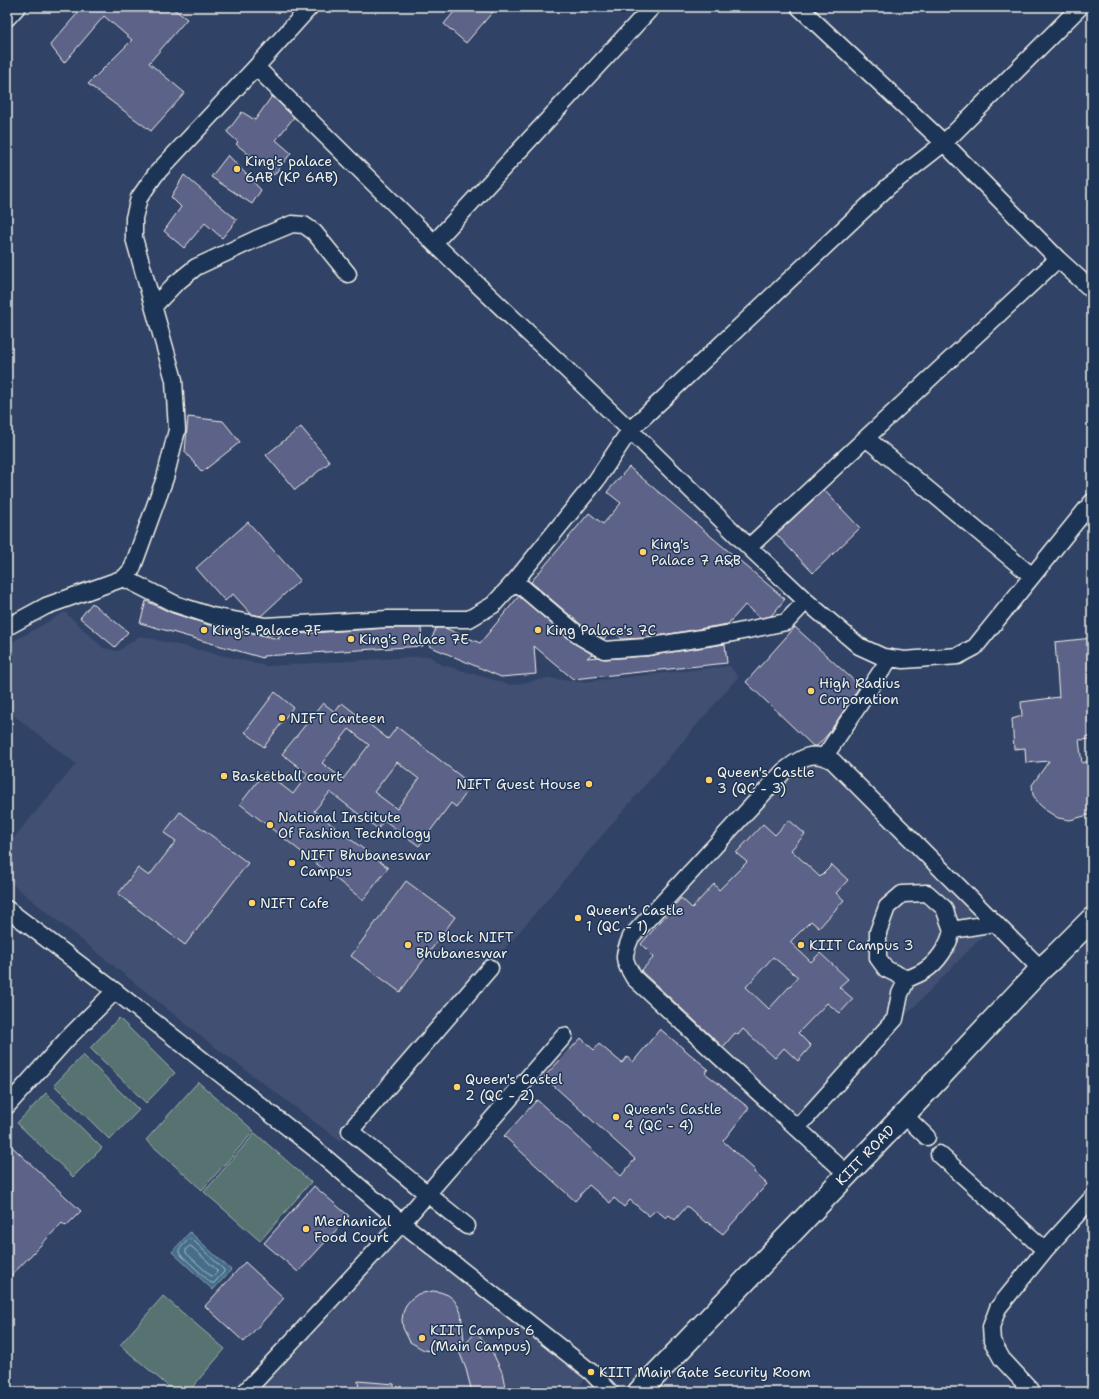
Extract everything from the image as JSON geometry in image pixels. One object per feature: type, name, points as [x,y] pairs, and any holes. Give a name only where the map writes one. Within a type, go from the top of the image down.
[{"type":"main road","name":"KIIT ROAD","points":[[639,1392],[904,1115],[1041,969],[1054,958],[1092,919]]},
{"type":"street","points":[[7,18],[17,7]]},
{"type":"street","points":[[7,627],[46,606],[124,578],[132,569],[165,478],[177,430],[174,380],[134,238],[134,218],[139,198],[156,175],[310,7]]},
{"type":"street","points":[[434,243],[652,7]]},
{"type":"street","points":[[799,7],[944,143],[1058,259],[1092,290]]},
{"type":"street","points":[[124,578],[175,604],[212,616],[265,626],[388,619],[469,619],[493,605],[515,581],[596,481],[630,430],[889,186],[944,143],[1080,7]]},
{"type":"street","points":[[256,67],[434,243],[806,601],[859,646],[883,657],[904,660],[958,656],[975,647],[1092,502]]},
{"type":"street","points":[[154,306],[175,284],[196,267],[292,224],[304,225],[314,232],[348,274]]},
{"type":"street","points":[[749,546],[1058,259]]},
{"type":"street","points":[[866,438],[1032,576]]},
{"type":"street","points":[[515,581],[581,637],[604,650],[646,647],[786,622],[806,601]]},
{"type":"street","points":[[825,756],[890,658]]},
{"type":"street","points":[[847,1174],[634,978],[625,961],[625,952],[631,937],[784,771],[800,759],[812,755],[825,756],[834,761],[1041,969]]},
{"type":"street","points":[[797,1128],[895,1019],[900,994],[907,979],[924,971],[936,962],[950,939],[952,930],[944,908],[927,893],[902,894],[887,907],[878,932],[878,958],[886,969],[907,979]]},
{"type":"street","points":[[7,908],[314,1148],[402,1223],[591,1372],[610,1392]]},
{"type":"street","points":[[952,930],[995,923]]},
{"type":"street","points":[[466,1226],[426,1195],[350,1131],[490,968]]},
{"type":"street","points":[[7,1106],[67,1039],[115,991]]},
{"type":"street","points":[[245,1392],[402,1223],[564,1036]]},
{"type":"street","points":[[904,1115],[927,1137]]},
{"type":"street","points":[[939,1154],[1045,1250]]},
{"type":"street","points":[[1031,1390],[1002,1359],[992,1341],[991,1327],[998,1308],[1045,1250],[1092,1198]]},
{"type":"shaded area","name":"NIFT Bhubaneswar Campus","points":[[65,612],[103,648],[118,651],[140,636],[267,666],[429,656],[440,664],[511,685],[549,678],[581,682],[730,666],[738,677],[340,1141],[207,1041],[7,880],[7,846],[76,764],[7,710],[7,645]]},
{"type":"shaded area","name":"KIIT Campus 3","points":[[825,756],[995,923],[797,1128],[634,978],[631,937],[784,771]]},
{"type":"shaded area","name":"KIIT Campus 6 (Main Campus)","points":[[402,1223],[591,1372],[574,1392],[245,1392]]},
{"type":"green space","points":[[119,1018],[175,1073],[146,1103],[90,1048]]},
{"type":"green space","points":[[83,1055],[139,1110],[110,1140],[54,1085]]},
{"type":"green space","points":[[198,1082],[254,1131],[202,1190],[146,1140]]},
{"type":"green space","points":[[46,1093],[102,1148],[73,1177],[17,1123]]},
{"type":"green space","points":[[255,1133],[311,1182],[260,1241],[204,1192]]},
{"type":"green space","points":[[163,1296],[225,1349],[188,1392],[175,1392],[120,1345]]},
{"type":"water","points":[[190,1232],[231,1270],[213,1290],[172,1252]]},
{"type":"building","points":[[83,7],[171,7],[187,19],[149,63],[185,93],[151,131],[88,84],[132,40],[104,16],[64,63],[50,45]]},
{"type":"building","points":[[458,7],[497,7],[466,43],[444,24]]},
{"type":"building","points":[[272,96],[294,117],[276,140],[291,153],[274,175],[236,144],[238,142],[227,132],[242,112],[255,120]]},
{"type":"building","points":[[228,155],[261,190],[252,204],[211,177]]},
{"type":"building","points":[[184,175],[237,220],[222,238],[205,223],[184,248],[164,231],[181,207],[171,197]]},
{"type":"building","points":[[188,417],[223,421],[240,442],[202,472],[185,452]]},
{"type":"building","points":[[301,427],[330,462],[295,490],[266,455]]},
{"type":"building","name":"King's Palace 7 A&B","points":[[629,467],[785,599],[771,616],[761,618],[745,605],[728,624],[645,638],[622,639],[612,630],[604,639],[586,629],[531,582],[589,513],[603,524],[621,503],[607,492]]},
{"type":"building","points":[[824,490],[860,528],[813,573],[776,534]]},
{"type":"building","points":[[248,522],[300,580],[261,616],[251,614],[233,594],[225,601],[196,568]]},
{"type":"building","points":[[519,596],[575,644],[592,654],[587,658],[598,657],[605,659],[647,656],[725,644],[727,663],[573,679],[534,646],[536,674],[501,677],[429,646],[436,628],[445,628],[480,643]]},
{"type":"building","points":[[146,601],[172,613],[209,625],[243,632],[241,634],[252,633],[279,639],[279,635],[388,628],[421,628],[423,646],[263,656],[263,658],[140,623]]},
{"type":"building","points":[[92,603],[128,632],[115,647],[80,618]]},
{"type":"building","name":"High Radius Corporation","points":[[795,627],[860,686],[829,733],[817,746],[813,746],[746,682]]},
{"type":"building","points":[[1092,638],[1092,739],[1079,740],[1082,763],[1092,760],[1092,814],[1070,820],[1058,818],[1047,811],[1039,804],[1033,795],[1032,785],[1049,761],[1026,763],[1025,748],[1014,749],[1012,719],[1022,716],[1021,702],[1059,697],[1055,642]]},
{"type":"building","points":[[275,692],[293,707],[264,747],[245,732]]},
{"type":"building","points":[[323,703],[335,712],[342,703],[388,739],[397,727],[472,785],[456,807],[451,803],[419,846],[384,820],[378,829],[330,792],[314,811],[388,868],[363,900],[240,804],[265,772],[293,794],[308,774],[282,754]],"holes":[[[349,729],[369,745],[343,779],[322,763]],[[397,762],[419,779],[397,809],[374,792]]]},
{"type":"building","points":[[180,812],[248,863],[185,945],[118,894],[138,868],[149,876],[176,841],[164,833]]},
{"type":"building","points":[[789,820],[805,834],[791,850],[820,877],[832,865],[848,880],[836,893],[844,900],[819,928],[811,921],[790,942],[811,962],[820,953],[848,979],[839,987],[853,999],[840,1013],[827,1003],[798,1033],[811,1046],[798,1061],[784,1048],[775,1058],[743,1029],[738,1035],[735,1033],[723,1047],[641,971],[654,957],[641,944],[681,898],[692,908],[714,884],[719,890],[747,862],[736,853],[763,824],[775,835]],"holes":[[[773,957],[798,977],[769,1009],[746,987]]]},
{"type":"building","points":[[406,881],[455,917],[400,992],[351,956]]},
{"type":"building","points":[[660,1029],[708,1069],[705,1073],[749,1108],[723,1141],[755,1170],[754,1172],[767,1184],[723,1234],[707,1222],[706,1223],[687,1206],[675,1220],[669,1215],[666,1218],[656,1210],[649,1216],[630,1200],[624,1207],[614,1198],[610,1203],[589,1185],[575,1201],[504,1136],[537,1100],[621,1176],[635,1159],[544,1077],[581,1038],[594,1050],[599,1044],[622,1063],[627,1057],[633,1062]]},
{"type":"building","points":[[7,1142],[81,1211],[66,1226],[62,1223],[7,1280]]},
{"type":"building","name":"Mechanical Food Court","points":[[314,1186],[349,1216],[298,1272],[264,1243]]},
{"type":"building","points":[[245,1262],[284,1298],[244,1342],[205,1306]]},
{"type":"building","points":[[433,1291],[448,1295],[458,1306],[461,1313],[464,1340],[439,1350],[432,1351],[424,1350],[410,1342],[403,1328],[402,1320],[406,1305],[411,1299],[418,1294]]},
{"type":"building","points":[[476,1332],[491,1349],[502,1372],[506,1392],[472,1392],[466,1369],[459,1351]]},
{"type":"building","points":[[358,1381],[394,1384],[394,1392],[359,1392]]},
{"type":"place","name":"King's palace 6AB (KP 6AB)","points":[[237,169]]},
{"type":"place","name":"King's Palace 7 A&B","points":[[643,552]]},
{"type":"place","name":"King's Palace 7F","points":[[204,630]]},
{"type":"place","name":"King Palace's 7C","points":[[538,630]]},
{"type":"place","name":"King's Palace 7E","points":[[351,639]]},
{"type":"place","name":"High Radius Corporation","points":[[811,691]]},
{"type":"place","name":"NIFT Canteen","points":[[282,718]]},
{"type":"place","name":"Basketball court","points":[[224,776]]},
{"type":"place","name":"Queen's Castle 3 (QC - 3)","points":[[709,780]]},
{"type":"place","name":"NIFT Guest House","points":[[589,784]]},
{"type":"place","name":"National Institute Of Fashion Technology","points":[[270,825]]},
{"type":"place","name":"NIFT Bhubaneswar Campus","points":[[292,863]]},
{"type":"place","name":"NIFT Cafe","points":[[252,903]]},
{"type":"place","name":"Queen's Castle 1 (QC - 1)","points":[[578,918]]},
{"type":"place","name":"FD Block NIFT Bhubaneswar","points":[[408,945]]},
{"type":"place","name":"KIIT Campus 3","points":[[801,945]]},
{"type":"place","name":"Queen's Castel 2 (QC - 2)","points":[[457,1087]]},
{"type":"place","name":"Queen's Castle 4 (QC - 4)","points":[[616,1117]]},
{"type":"place","name":"Mechanical Food Court","points":[[306,1229]]},
{"type":"place","name":"KIIT Campus 6 (Main Campus)","points":[[422,1338]]},
{"type":"place","name":"KIIT Main Gate Security Room","points":[[591,1372]]}]
